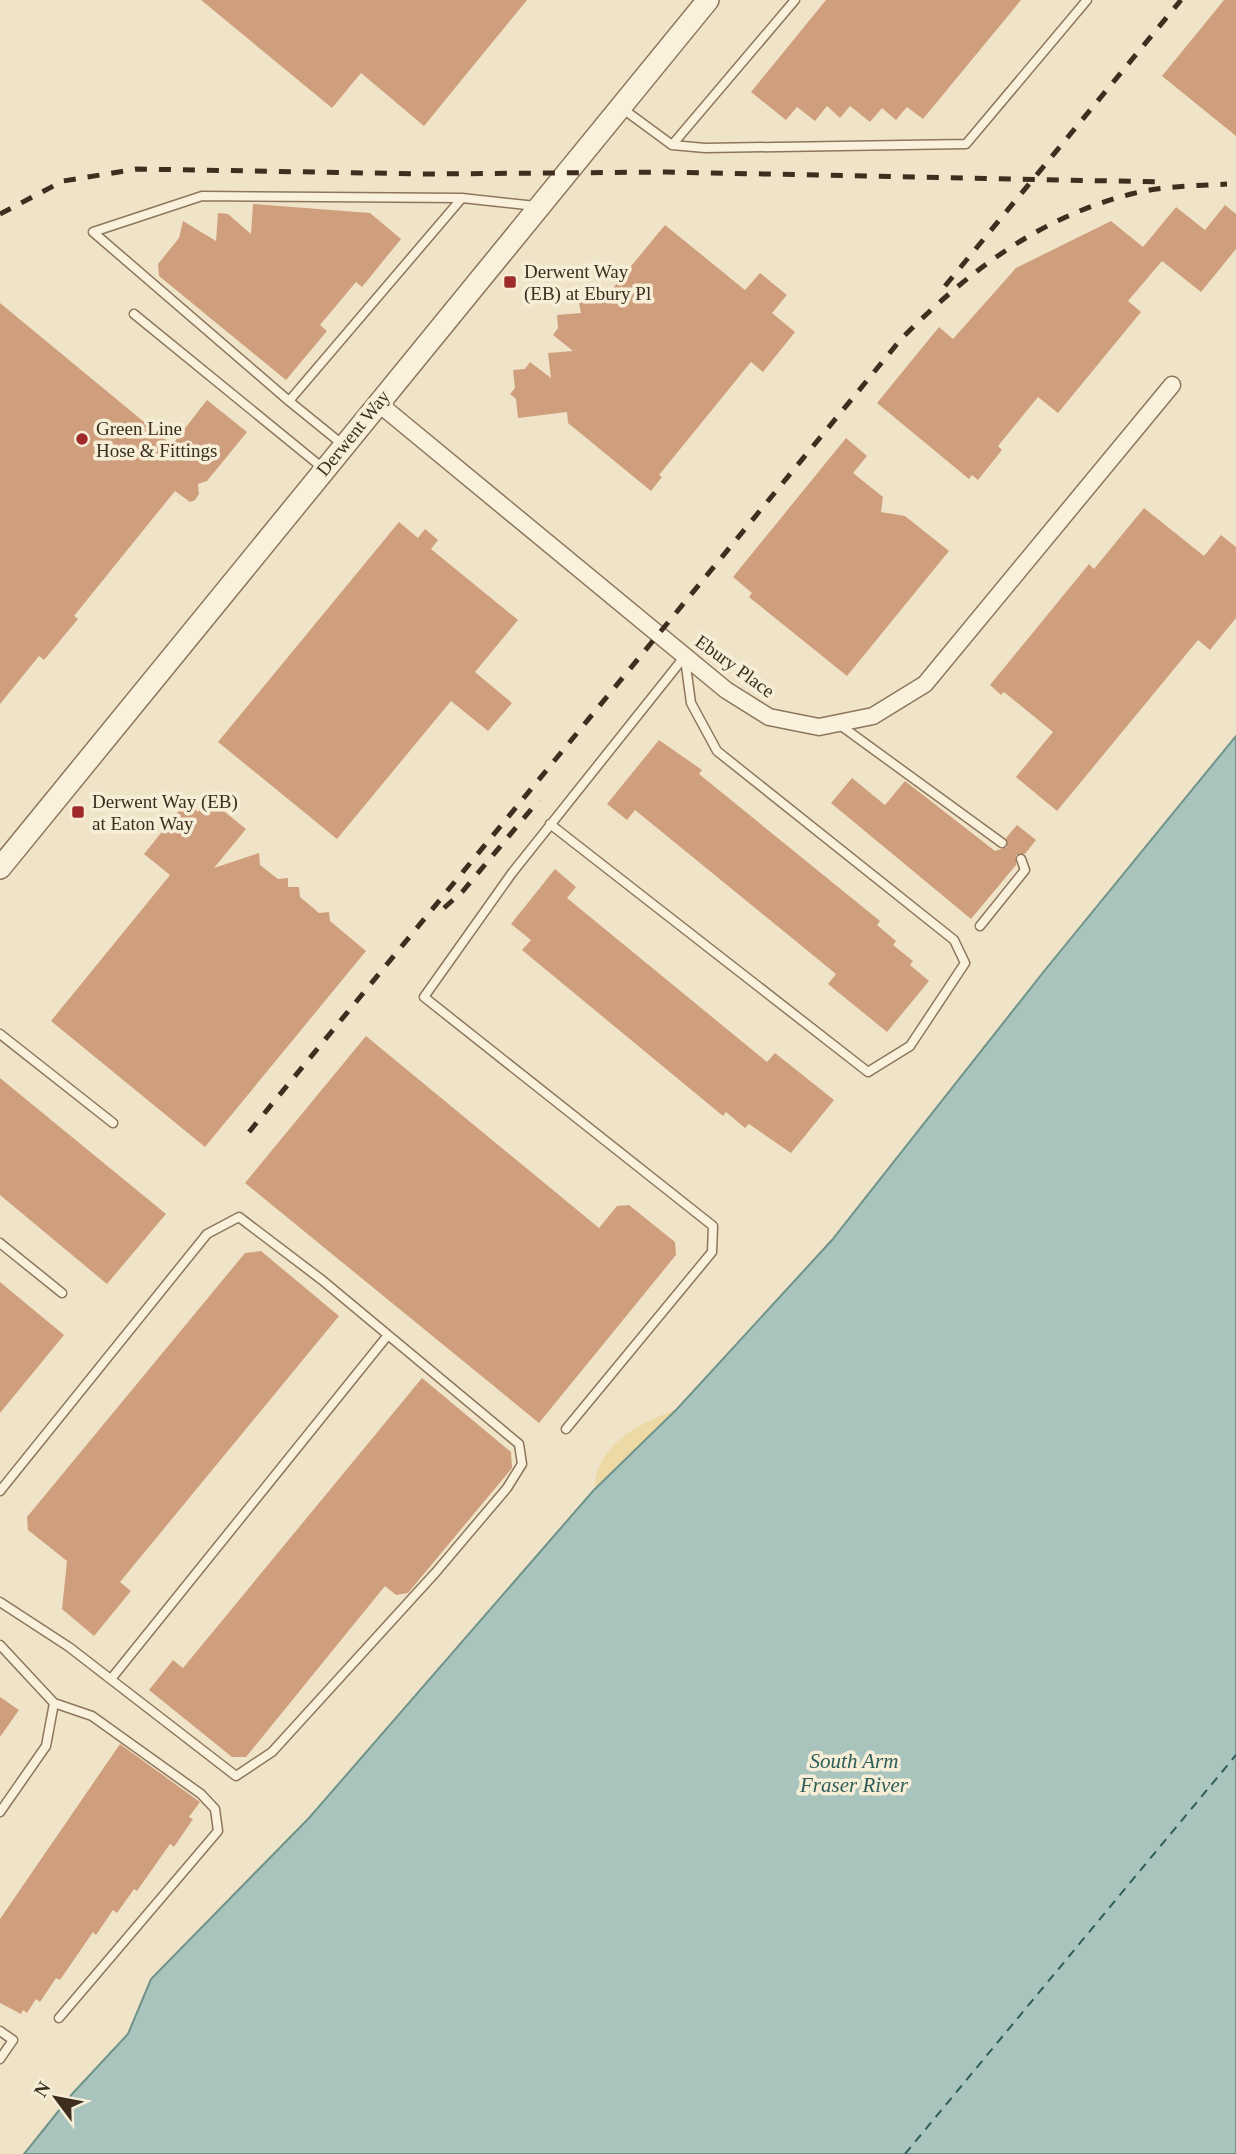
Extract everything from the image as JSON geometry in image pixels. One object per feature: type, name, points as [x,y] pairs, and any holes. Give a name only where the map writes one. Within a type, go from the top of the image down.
[{"type":"street","name":"Derwent Way","points":[[0,868],[708,0]]},
{"type":"street","name":"Ebury Place","points":[[378,403],[726,690],[769,717],[819,727],[873,716],[925,684],[1172,385]]},
{"type":"lane","points":[[671,145],[795,0]]},
{"type":"lane","points":[[621,107],[671,145],[705,148],[967,144],[1087,0]]},
{"type":"lane","points":[[344,445],[93,232],[202,196],[462,198],[539,206]]},
{"type":"lane","points":[[289,401],[462,198]]},
{"type":"lane","points":[[134,314],[324,469]]},
{"type":"lane","points":[[566,1429],[712,1252],[713,1226],[424,997],[512,873],[685,656]]},
{"type":"lane","points":[[550,824],[868,1072],[910,1046],[965,963],[954,940],[718,751],[691,703],[685,656]]},
{"type":"lane","points":[[837,723],[1002,843]]},
{"type":"lane","points":[[980,926],[1025,870],[1021,859]]},
{"type":"lane","points":[[0,1034],[113,1123]]},
{"type":"lane","points":[[0,1492],[207,1234],[240,1217],[519,1444],[522,1464],[507,1488],[436,1573],[272,1752],[236,1776],[69,1647],[0,1602]]},
{"type":"lane","points":[[0,1243],[62,1293]]},
{"type":"lane","points":[[111,1679],[388,1335]]},
{"type":"lane","points":[[0,1645],[54,1703],[92,1716],[201,1794],[215,1809],[218,1831],[59,2018]]},
{"type":"lane","points":[[0,1812],[46,1746],[54,1703]]},
{"type":"lane","points":[[0,2031],[13,2040],[0,2059]]},
{"type":"sand","points":[[677,1409],[595,1505],[595,1485],[606,1454],[630,1432]]},
{"type":"water","name":"South Arm Fraser River","points":[[1236,736],[1236,2154],[24,2154],[73,2093],[128,2034],[151,1979],[309,1818],[593,1491],[677,1409],[832,1240],[1045,970]]},
{"type":"building","points":[[201,0],[527,0],[424,126],[361,73],[332,108]]},
{"type":"building","points":[[826,0],[1021,0],[923,119],[907,107],[896,120],[882,108],[870,122],[850,106],[840,118],[827,106],[815,121],[797,107],[786,120],[751,92]]},
{"type":"building","points":[[1224,0],[1236,0],[1236,136],[1162,76]]},
{"type":"building","points":[[253,204],[370,213],[401,239],[362,287],[356,282],[320,325],[327,331],[286,380],[159,276],[158,264],[179,238],[183,221],[216,241],[218,213],[228,214],[251,234]]},
{"type":"building","points":[[1225,205],[1236,214],[1236,249],[1201,292],[1162,261],[1128,301],[1141,312],[1058,413],[1038,397],[998,446],[1002,450],[978,480],[972,475],[969,479],[877,403],[939,327],[953,339],[1016,268],[1111,221],[1143,247],[1176,207],[1205,230]]},
{"type":"building","points":[[665,225],[745,290],[760,273],[787,295],[772,313],[795,332],[763,372],[751,362],[659,475],[662,477],[651,491],[568,423],[567,412],[518,418],[516,399],[510,394],[515,388],[513,370],[525,369],[530,362],[551,378],[548,353],[573,351],[553,335],[558,328],[557,315],[581,313],[579,303],[590,288],[604,299]]},
{"type":"building","name":"Green Line Hose & Fittings","points":[[0,303],[172,445],[207,400],[247,432],[207,481],[198,484],[199,494],[195,500],[190,502],[175,491],[74,616],[78,619],[44,660],[39,656],[0,704]]},
{"type":"building","points":[[846,438],[867,456],[853,473],[883,497],[881,512],[905,516],[949,551],[847,676],[749,597],[752,593],[733,577]]},
{"type":"building","points":[[1144,508],[1204,556],[1221,535],[1236,547],[1236,618],[1210,650],[1198,640],[1057,811],[1016,777],[1053,732],[1004,692],[1001,695],[990,685],[1089,564],[1094,569]]},
{"type":"building","points":[[399,522],[418,538],[425,529],[438,540],[431,549],[518,620],[475,672],[512,703],[488,731],[451,701],[337,839],[218,742]]},
{"type":"building","points":[[659,740],[702,770],[699,774],[880,921],[877,925],[896,941],[893,945],[913,961],[910,965],[929,981],[887,1032],[828,984],[836,974],[635,810],[627,820],[607,804]]},
{"type":"building","points":[[852,778],[885,805],[905,781],[995,851],[1007,847],[1006,838],[1017,825],[1036,840],[1025,854],[1016,855],[1016,865],[971,919],[831,803]]},
{"type":"building","points":[[209,799],[246,829],[214,868],[259,853],[260,865],[278,879],[288,878],[288,887],[299,887],[300,897],[319,913],[329,912],[330,921],[366,951],[205,1147],[51,1021],[170,875],[144,854],[186,802],[198,812]]},
{"type":"building","points":[[555,869],[576,887],[567,898],[767,1062],[775,1053],[834,1100],[791,1153],[749,1124],[745,1128],[726,1112],[723,1116],[522,950],[531,940],[511,924]]},
{"type":"building","points":[[366,1036],[599,1228],[617,1206],[629,1205],[675,1242],[676,1255],[539,1423],[245,1183]]},
{"type":"building","points":[[0,1078],[166,1214],[107,1284],[0,1195]]},
{"type":"building","points":[[261,1251],[339,1316],[120,1582],[131,1591],[94,1636],[62,1609],[67,1561],[28,1530],[27,1517],[245,1253]]},
{"type":"building","points":[[0,1282],[64,1335],[0,1413]]},
{"type":"building","points":[[422,1378],[511,1452],[512,1468],[408,1593],[396,1595],[385,1586],[246,1757],[232,1757],[149,1690],[173,1660],[183,1668]]},
{"type":"building","points":[[0,1697],[19,1710],[0,1737]]},
{"type":"building","points":[[120,1744],[200,1802],[189,1817],[193,1819],[174,1847],[170,1844],[137,1891],[134,1889],[117,1913],[113,1910],[96,1935],[93,1932],[60,1980],[56,1978],[40,2002],[36,1999],[27,2013],[23,2010],[21,2014],[0,2003],[0,1919]]},
{"type":"ferry route","points":[[905,2154],[1236,1755]]},
{"type":"railway","points":[[945,286],[1181,0]]},
{"type":"railway","points":[[0,214],[63,181],[137,169],[426,174],[666,172],[1163,182]]},
{"type":"railway","points":[[249,1132],[902,338],[979,269],[1035,232],[1065,217],[1097,204],[1143,191],[1227,184]]},
{"type":"railway","points":[[444,908],[463,891],[539,800]]},
{"type":"place","name":"Derwent Way (EB) at Ebury Pl","points":[[510,282]]},
{"type":"place","name":"Green Line Hose & Fittings","points":[[82,439]]},
{"type":"place","name":"Derwent Way (EB) at Eaton Way","points":[[78,812]]}]
